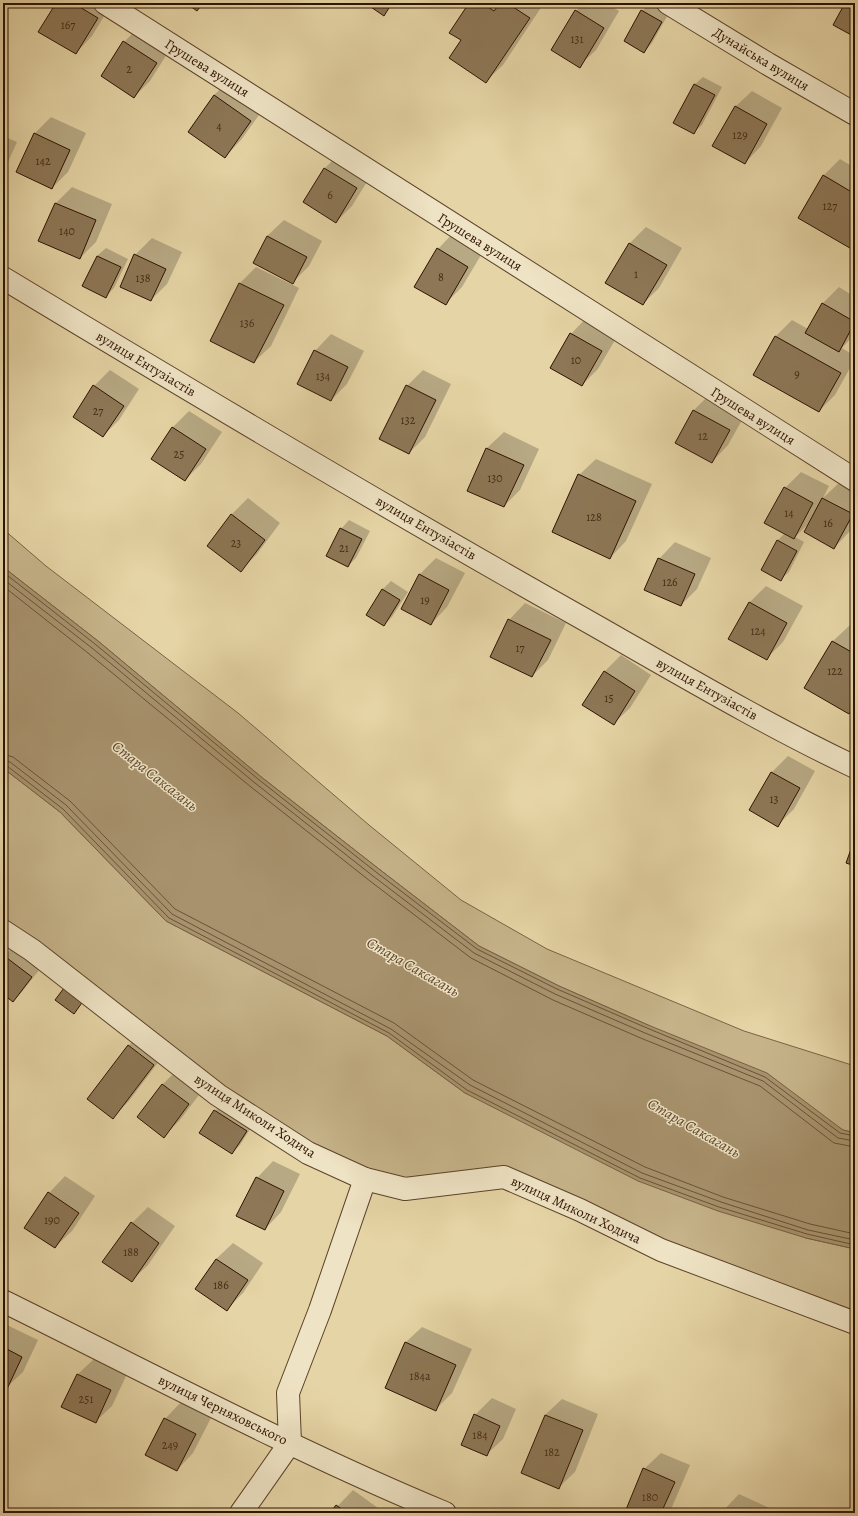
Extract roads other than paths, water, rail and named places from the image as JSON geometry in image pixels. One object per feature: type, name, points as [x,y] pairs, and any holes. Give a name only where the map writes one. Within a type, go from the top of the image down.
[{"type":"street","name":"Грушева вулиця","points":[[105,3],[855,480]]},
{"type":"street","name":"Дунайська вулиця","points":[[668,3],[768,64],[855,114]]},
{"type":"street","name":"вулиця Ентузіастів","points":[[3,278],[163,374],[498,570],[799,741],[855,767]]},
{"type":"street","name":"вулиця Миколи Ходича","points":[[3,931],[32,950],[218,1095],[308,1153],[365,1179],[405,1189],[504,1177],[580,1210],[661,1250],[855,1323]]},
{"type":"street","points":[[241,1513],[290,1443],[288,1393],[320,1310],[365,1179]]},
{"type":"street","name":"вулиця Черняховського","points":[[3,1301],[290,1443],[390,1490],[445,1513]]},
{"type":"water","name":"Стара Саксагань","points":[[3,567],[98,641],[260,776],[479,946],[559,986],[648,1025],[767,1073],[843,1130],[855,1133],[855,1249],[806,1238],[718,1211],[638,1181],[465,1093],[387,1036],[166,921],[60,812],[3,768]]}]
